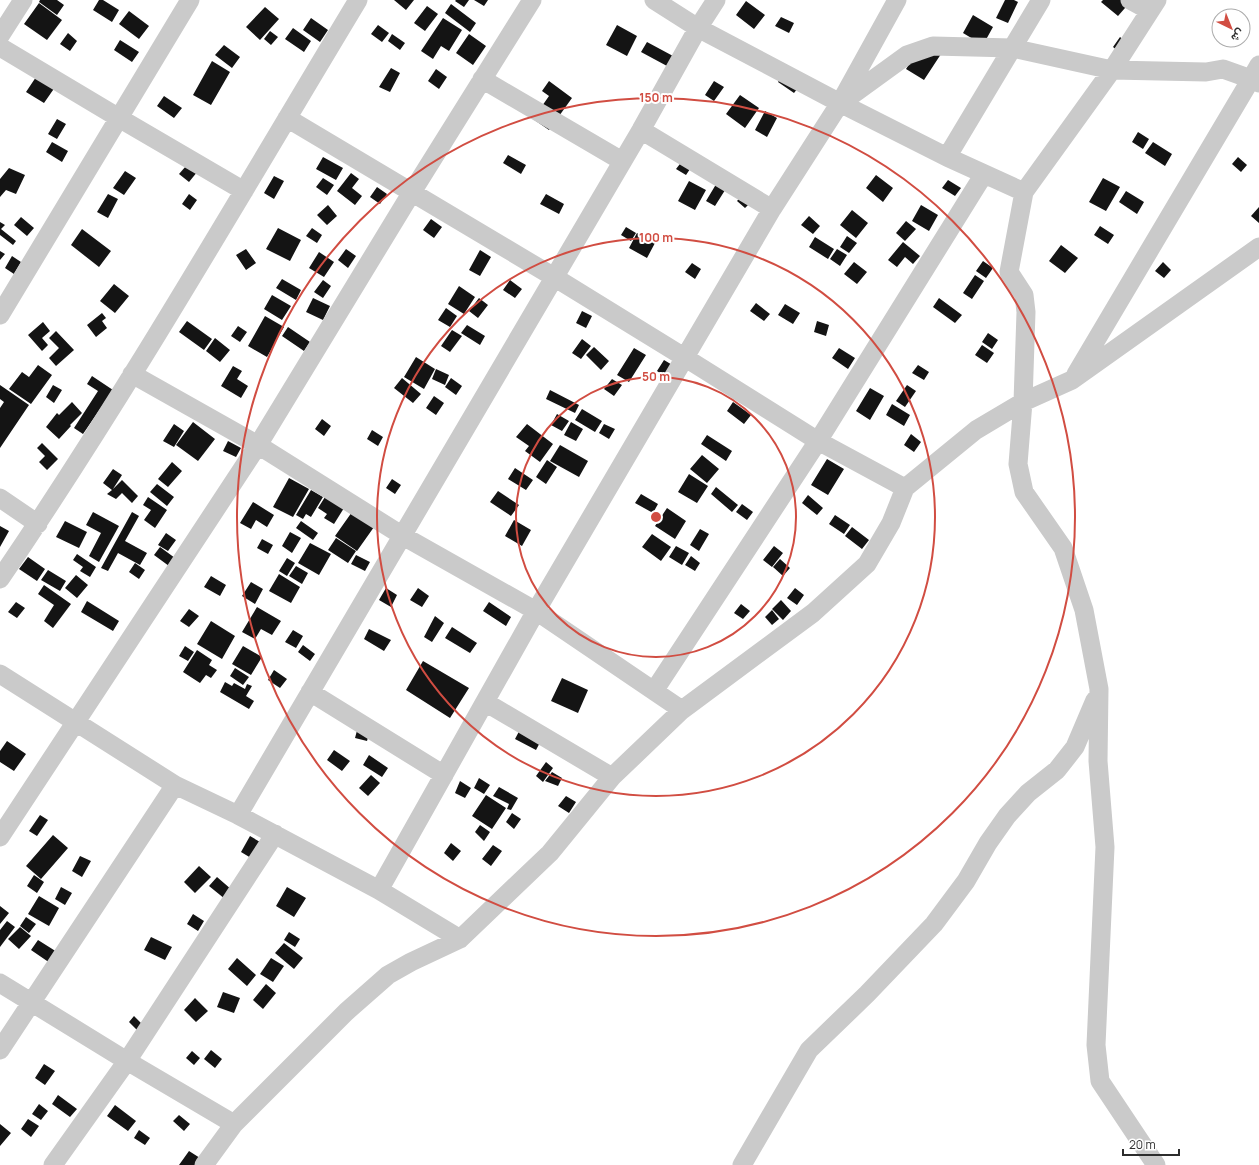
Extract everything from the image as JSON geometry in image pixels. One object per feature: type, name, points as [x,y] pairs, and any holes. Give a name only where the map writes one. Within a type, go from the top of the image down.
[{"type":"street","points":[[0,36],[23,0]]},
{"type":"street","points":[[0,315],[190,0]]},
{"type":"street","points":[[0,579],[38,524],[132,374],[244,191],[286,118],[358,0]]},
{"type":"street","points":[[0,837],[258,445],[412,192],[532,0]]},
{"type":"street","points":[[654,0],[698,28],[840,103],[946,157],[1024,192]]},
{"type":"street","points":[[238,814],[403,536],[641,130],[698,28],[716,0]]},
{"type":"street","points":[[946,157],[1041,0]]},
{"type":"street","points":[[1130,0],[1153,6],[1112,70],[1024,192],[1010,272],[1024,295],[1026,312],[1023,402],[1018,464],[1024,492],[1063,548],[1084,610],[1099,689],[1098,761],[1105,847],[1096,1045],[1100,1081],[1156,1165]]},
{"type":"street","points":[[379,890],[536,611],[772,209],[840,103],[893,5]]},
{"type":"street","points":[[840,103],[907,55],[934,46],[1012,48],[1112,70],[1206,72],[1223,69],[1256,76],[1072,380]]},
{"type":"street","points":[[0,47],[244,191]]},
{"type":"street","points":[[482,79],[622,161]]},
{"type":"street","points":[[286,118],[554,277],[818,441],[905,488]]},
{"type":"street","points":[[641,130],[772,209]]},
{"type":"street","points":[[654,691],[818,441],[984,174]]},
{"type":"street","points":[[204,1165],[234,1124],[346,1012],[388,975],[411,962],[460,939],[550,853],[612,777],[682,710],[813,613],[867,564],[891,523],[905,488],[976,430],[1023,402],[1072,380],[1259,247]]},
{"type":"street","points":[[132,374],[258,445],[403,536],[536,611],[682,710]]},
{"type":"street","points":[[0,498],[38,524]]},
{"type":"street","points":[[0,674],[175,785],[238,814],[379,890],[460,939]]},
{"type":"street","points":[[742,1165],[809,1050],[867,994],[934,924],[966,880],[988,843],[1007,816],[1028,794],[1057,770],[1075,747],[1099,689]]},
{"type":"street","points":[[310,692],[444,775]]},
{"type":"street","points":[[485,702],[612,777]]},
{"type":"street","points":[[0,1050],[175,785]]},
{"type":"street","points":[[53,1165],[127,1061],[275,834]]},
{"type":"street","points":[[0,983],[127,1061],[234,1124]]},
{"type":"building","points":[[40,0],[57,0],[64,5],[57,15],[39,2]]},
{"type":"building","points":[[99,0],[103,0],[119,10],[112,22],[93,10]]},
{"type":"building","points":[[394,0],[414,0],[406,10]]},
{"type":"building","points":[[469,0],[464,7],[455,1]]},
{"type":"building","points":[[474,0],[488,0],[484,6]]},
{"type":"building","points":[[1005,0],[1014,0],[1018,2],[1008,23],[996,18]]},
{"type":"building","points":[[1103,0],[1132,0],[1118,16],[1101,2]]},
{"type":"building","points":[[746,1],[765,15],[754,29],[736,15]]},
{"type":"building","points":[[39,3],[62,20],[47,40],[24,24]]},
{"type":"building","points":[[451,4],[476,23],[470,32],[445,13]]},
{"type":"building","points":[[427,6],[438,14],[425,31],[414,23]]},
{"type":"building","points":[[265,7],[279,19],[260,40],[246,27]]},
{"type":"building","points":[[129,11],[149,26],[139,39],[119,24]]},
{"type":"building","points":[[973,15],[993,27],[983,45],[963,33]]},
{"type":"building","points":[[781,17],[794,23],[789,33],[775,26]]},
{"type":"building","points":[[311,18],[328,30],[320,42],[303,30]]},
{"type":"building","points":[[443,18],[462,30],[449,51],[441,46],[433,59],[421,51]]},
{"type":"building","points":[[378,25],[389,33],[382,42],[371,34]]},
{"type":"building","points":[[617,25],[637,36],[627,56],[606,45]]},
{"type":"building","points":[[293,28],[311,41],[304,52],[285,39]]},
{"type":"building","points":[[270,31],[278,37],[271,45],[264,39]]},
{"type":"building","points":[[68,33],[77,41],[70,51],[60,44]]},
{"type":"building","points":[[392,34],[405,43],[400,50],[388,41]]},
{"type":"building","points":[[469,34],[486,46],[473,65],[456,53]]},
{"type":"building","points":[[1120,37],[1130,45],[1123,55],[1113,47]]},
{"type":"building","points":[[120,40],[139,52],[132,62],[114,50]]},
{"type":"building","points":[[647,42],[673,56],[667,66],[641,52]]},
{"type":"building","points":[[923,43],[941,54],[924,80],[906,69]]},
{"type":"building","points":[[224,45],[240,57],[232,68],[215,55]]},
{"type":"building","points":[[212,61],[230,72],[211,105],[193,95]]},
{"type":"building","points":[[42,68],[60,80],[44,103],[26,92]]},
{"type":"building","points":[[391,68],[400,73],[390,92],[379,87]]},
{"type":"building","points":[[436,69],[447,77],[439,89],[428,81]]},
{"type":"building","points":[[784,73],[801,84],[794,93],[778,82]]},
{"type":"building","points":[[549,81],[572,98],[549,130],[533,119],[549,96],[542,91]]},
{"type":"building","points":[[714,81],[724,87],[714,101],[705,95]]},
{"type":"building","points":[[740,95],[759,108],[745,128],[726,114]]},
{"type":"building","points":[[164,96],[182,108],[174,118],[157,106]]},
{"type":"building","points":[[765,111],[777,118],[767,137],[755,130]]},
{"type":"building","points":[[57,119],[66,124],[57,139],[48,134]]},
{"type":"building","points":[[1138,132],[1149,139],[1143,149],[1132,142]]},
{"type":"building","points":[[52,142],[68,151],[62,162],[46,152]]},
{"type":"building","points":[[1153,142],[1172,154],[1165,166],[1145,153]]},
{"type":"building","points":[[508,155],[526,165],[521,174],[503,163]]},
{"type":"building","points":[[323,157],[343,168],[336,180],[316,169]]},
{"type":"building","points":[[1238,157],[1247,165],[1241,172],[1232,164]]},
{"type":"building","points":[[193,158],[202,166],[189,182],[179,174]]},
{"type":"building","points":[[683,160],[692,166],[686,175],[676,169]]},
{"type":"building","points":[[9,168],[25,175],[16,194],[6,190],[0,197],[0,179]]},
{"type":"building","points":[[125,171],[136,178],[124,195],[113,188]]},
{"type":"building","points":[[351,173],[359,179],[352,188],[362,196],[355,205],[337,191]]},
{"type":"building","points":[[876,175],[893,188],[883,202],[866,188]]},
{"type":"building","points":[[274,176],[284,181],[274,199],[264,193]]},
{"type":"building","points":[[323,178],[334,185],[327,195],[316,187]]},
{"type":"building","points":[[1103,178],[1120,187],[1106,211],[1089,202]]},
{"type":"building","points":[[948,180],[961,188],[955,196],[942,188]]},
{"type":"building","points":[[689,181],[706,190],[695,210],[678,201]]},
{"type":"building","points":[[718,181],[727,187],[715,206],[706,201]]},
{"type":"building","points":[[377,187],[387,194],[380,204],[370,197]]},
{"type":"building","points":[[1126,191],[1144,202],[1137,214],[1119,202]]},
{"type":"building","points":[[744,193],[752,201],[745,208],[737,201]]},
{"type":"building","points":[[108,194],[118,199],[108,218],[97,212]]},
{"type":"building","points":[[189,194],[197,200],[190,210],[182,204]]},
{"type":"building","points":[[546,194],[564,204],[559,214],[540,204]]},
{"type":"building","points":[[328,205],[337,216],[327,225],[317,215]]},
{"type":"building","points":[[921,205],[938,215],[929,231],[912,221]]},
{"type":"building","points":[[1259,207],[1259,223],[1251,216]]},
{"type":"building","points":[[852,210],[868,223],[856,238],[840,225]]},
{"type":"building","points":[[809,216],[820,226],[813,234],[801,225]]},
{"type":"building","points":[[21,217],[34,228],[27,236],[14,225]]},
{"type":"building","points":[[431,219],[442,227],[434,238],[423,230]]},
{"type":"building","points":[[906,221],[916,229],[905,241],[896,233]]},
{"type":"building","points":[[0,222],[5,225],[1,229],[16,241],[13,245],[0,235]]},
{"type":"building","points":[[1100,226],[1114,235],[1108,244],[1094,235]]},
{"type":"building","points":[[626,227],[636,233],[631,241],[621,235]]},
{"type":"building","points":[[278,228],[301,240],[290,261],[266,249]]},
{"type":"building","points":[[312,228],[322,235],[317,243],[306,236]]},
{"type":"building","points":[[82,229],[111,251],[99,267],[71,245]]},
{"type":"building","points":[[637,233],[655,243],[647,258],[629,248]]},
{"type":"building","points":[[847,236],[857,243],[849,253],[840,247]]},
{"type":"building","points":[[815,237],[834,249],[828,259],[809,247]]},
{"type":"building","points":[[903,242],[920,256],[913,264],[905,257],[897,267],[888,260]]},
{"type":"building","points":[[1061,245],[1078,258],[1065,273],[1049,261]]},
{"type":"building","points":[[246,249],[256,263],[246,270],[236,255]]},
{"type":"building","points":[[346,249],[356,256],[348,268],[338,260]]},
{"type":"building","points":[[837,249],[847,255],[840,266],[830,259]]},
{"type":"building","points":[[480,250],[491,257],[480,276],[469,270]]},
{"type":"building","points":[[0,251],[5,254],[0,260]]},
{"type":"building","points":[[319,252],[334,262],[324,277],[309,268]]},
{"type":"building","points":[[12,256],[21,262],[14,274],[5,268]]},
{"type":"building","points":[[983,261],[993,268],[986,278],[976,271]]},
{"type":"building","points":[[854,262],[867,272],[857,284],[844,274]]},
{"type":"building","points":[[1163,262],[1171,270],[1164,278],[1155,271]]},
{"type":"building","points":[[692,263],[701,269],[695,279],[685,272]]},
{"type":"building","points":[[975,275],[984,281],[972,299],[963,293]]},
{"type":"building","points":[[282,279],[301,290],[296,300],[276,288]]},
{"type":"building","points":[[323,280],[331,286],[323,298],[314,292]]},
{"type":"building","points":[[510,280],[522,289],[515,298],[503,290]]},
{"type":"building","points":[[114,284],[129,296],[115,313],[100,301]]},
{"type":"building","points":[[459,286],[475,297],[464,314],[448,304]]},
{"type":"building","points":[[272,295],[291,306],[282,320],[264,309]]},
{"type":"building","points":[[313,298],[330,306],[323,320],[306,312]]},
{"type":"building","points":[[479,298],[488,305],[478,318],[469,311]]},
{"type":"building","points":[[939,298],[962,315],[955,323],[933,307]]},
{"type":"building","points":[[756,303],[770,314],[764,321],[750,311]]},
{"type":"building","points":[[785,304],[800,313],[793,324],[778,315]]},
{"type":"building","points":[[446,308],[457,316],[450,327],[438,320]]},
{"type":"building","points":[[582,311],[592,316],[586,328],[576,323]]},
{"type":"building","points":[[102,313],[106,318],[102,321],[107,328],[96,337],[87,325]]},
{"type":"building","points":[[265,316],[284,327],[267,357],[248,346]]},
{"type":"building","points":[[187,321],[212,339],[204,350],[179,332]]},
{"type":"building","points":[[817,321],[829,325],[826,336],[814,332]]},
{"type":"building","points":[[43,322],[50,331],[42,338],[48,345],[42,351],[28,335]]},
{"type":"building","points":[[467,325],[485,336],[480,345],[461,333]]},
{"type":"building","points":[[238,326],[247,332],[240,342],[231,336]]},
{"type":"building","points":[[288,327],[310,342],[304,351],[282,336]]},
{"type":"building","points":[[452,330],[462,336],[450,352],[441,346]]},
{"type":"building","points":[[56,331],[74,350],[56,366],[49,358],[59,348],[49,338]]},
{"type":"building","points":[[988,333],[998,340],[992,349],[982,342]]},
{"type":"building","points":[[215,338],[230,350],[220,362],[206,351]]},
{"type":"building","points":[[582,339],[591,346],[581,359],[572,353]]},
{"type":"building","points":[[982,345],[994,353],[987,363],[975,355]]},
{"type":"building","points":[[594,347],[609,361],[601,370],[586,355]]},
{"type":"building","points":[[634,348],[646,355],[629,382],[617,375]]},
{"type":"building","points":[[839,348],[855,358],[848,369],[832,358]]},
{"type":"building","points":[[416,357],[435,369],[424,389],[404,377]]},
{"type":"building","points":[[664,360],[674,366],[667,378],[657,371]]},
{"type":"building","points":[[38,365],[52,375],[31,404],[9,389],[22,372],[29,377]]},
{"type":"building","points":[[918,365],[929,372],[924,380],[912,373]]},
{"type":"building","points":[[233,366],[242,371],[237,379],[248,386],[241,398],[221,386]]},
{"type":"building","points":[[436,369],[449,375],[445,385],[432,379]]},
{"type":"building","points":[[92,376],[113,390],[83,434],[74,428],[98,391],[87,384]]},
{"type":"building","points":[[402,378],[421,394],[413,403],[394,388]]},
{"type":"building","points":[[451,378],[462,386],[456,395],[445,387]]},
{"type":"building","points":[[612,379],[622,385],[614,396],[604,389]]},
{"type":"building","points":[[0,385],[29,405],[0,448],[0,408],[4,402],[0,399]]},
{"type":"building","points":[[53,385],[62,390],[54,403],[46,397]]},
{"type":"building","points":[[907,385],[916,391],[905,407],[896,401]]},
{"type":"building","points":[[870,388],[884,396],[870,420],[856,411]]},
{"type":"building","points":[[550,390],[579,405],[575,413],[546,399]]},
{"type":"building","points":[[434,396],[444,403],[436,415],[426,408]]},
{"type":"building","points":[[72,402],[82,413],[59,439],[46,427],[57,413],[59,415]]},
{"type":"building","points":[[733,402],[751,415],[744,424],[727,411]]},
{"type":"building","points":[[892,404],[910,415],[904,426],[886,415]]},
{"type":"building","points":[[582,409],[602,421],[595,432],[575,420]]},
{"type":"building","points":[[557,414],[569,421],[562,431],[551,425]]},
{"type":"building","points":[[322,419],[331,426],[324,436],[315,429]]},
{"type":"building","points":[[193,422],[215,439],[198,461],[176,445]]},
{"type":"building","points":[[571,422],[583,429],[576,441],[564,435]]},
{"type":"building","points":[[174,424],[184,431],[174,447],[163,441]]},
{"type":"building","points":[[527,424],[553,444],[540,462],[525,451],[529,446],[516,437]]},
{"type":"building","points":[[604,424],[615,429],[609,439],[599,433]]},
{"type":"building","points":[[372,430],[383,437],[378,446],[367,439]]},
{"type":"building","points":[[911,434],[921,442],[914,452],[904,445]]},
{"type":"building","points":[[707,435],[732,451],[726,461],[701,444]]},
{"type":"building","points":[[228,441],[241,448],[236,457],[223,451]]},
{"type":"building","points":[[42,443],[58,459],[47,470],[39,462],[45,456],[37,448]]},
{"type":"building","points":[[560,445],[588,461],[579,477],[550,461]]},
{"type":"building","points":[[702,455],[719,469],[707,483],[690,469]]},
{"type":"building","points":[[827,459],[844,469],[828,495],[811,485]]},
{"type":"building","points":[[547,460],[557,467],[546,484],[536,477]]},
{"type":"building","points":[[172,462],[182,471],[168,487],[158,479]]},
{"type":"building","points":[[515,468],[533,480],[526,490],[508,479]]},
{"type":"building","points":[[113,469],[122,475],[113,489],[122,480],[138,496],[132,503],[122,493],[116,499],[107,494],[112,490],[103,483]]},
{"type":"building","points":[[689,474],[708,486],[697,503],[678,492]]},
{"type":"building","points":[[289,478],[309,489],[293,517],[273,507]]},
{"type":"building","points":[[392,479],[401,485],[395,494],[386,488]]},
{"type":"building","points":[[157,484],[174,497],[167,506],[150,492]]},
{"type":"building","points":[[716,487],[738,505],[732,512],[711,494]]},
{"type":"building","points":[[311,490],[323,497],[311,517],[306,514],[303,519],[296,515]]},
{"type":"building","points":[[498,491],[519,505],[511,516],[490,502]]},
{"type":"building","points":[[641,494],[658,504],[653,513],[635,503]]},
{"type":"building","points":[[808,495],[823,508],[817,515],[802,503]]},
{"type":"building","points":[[148,497],[167,510],[155,528],[144,520],[151,510],[143,505]]},
{"type":"building","points":[[325,497],[344,508],[334,524],[324,518],[327,514],[318,508]]},
{"type":"building","points":[[253,502],[274,515],[267,527],[256,520],[251,529],[240,523]]},
{"type":"building","points":[[742,504],[753,512],[747,520],[736,512]]},
{"type":"building","points":[[667,508],[686,521],[675,539],[655,526]]},
{"type":"building","points":[[93,512],[119,526],[99,562],[89,556],[101,533],[86,525]]},
{"type":"building","points":[[132,512],[139,516],[125,541],[147,553],[140,565],[118,553],[108,571],[101,568]]},
{"type":"building","points":[[352,512],[374,527],[357,551],[335,536]]},
{"type":"building","points":[[835,515],[850,525],[844,534],[829,524]]},
{"type":"building","points":[[514,520],[531,530],[522,546],[505,536]]},
{"type":"building","points":[[65,521],[87,532],[79,548],[56,537]]},
{"type":"building","points":[[301,521],[318,533],[313,540],[296,528]]},
{"type":"building","points":[[0,526],[9,531],[0,547]]},
{"type":"building","points":[[852,527],[869,540],[862,549],[845,536]]},
{"type":"building","points":[[700,529],[709,534],[699,551],[690,545]]},
{"type":"building","points":[[290,532],[301,538],[292,553],[282,546]]},
{"type":"building","points":[[166,533],[176,540],[168,551],[158,545]]},
{"type":"building","points":[[652,534],[671,547],[661,561],[642,547]]},
{"type":"building","points":[[336,538],[356,551],[348,563],[328,550]]},
{"type":"building","points":[[262,539],[273,545],[268,554],[257,548]]},
{"type":"building","points":[[310,543],[331,554],[319,575],[298,563]]},
{"type":"building","points":[[676,546],[689,553],[682,565],[669,557]]},
{"type":"building","points":[[774,546],[783,553],[772,567],[763,560]]},
{"type":"building","points":[[160,547],[175,558],[169,566],[154,555]]},
{"type":"building","points":[[77,554],[96,567],[90,577],[80,571],[83,567],[73,560]]},
{"type":"building","points":[[356,555],[370,562],[365,571],[351,564]]},
{"type":"building","points":[[691,556],[700,563],[695,571],[685,565]]},
{"type":"building","points":[[28,557],[45,569],[37,581],[19,569]]},
{"type":"building","points":[[287,558],[295,563],[287,576],[279,571]]},
{"type":"building","points":[[780,559],[790,568],[783,576],[773,567]]},
{"type":"building","points":[[135,563],[145,570],[139,579],[129,572]]},
{"type":"building","points":[[296,566],[308,573],[302,584],[289,576]]},
{"type":"building","points":[[48,570],[66,581],[60,591],[41,580]]},
{"type":"building","points":[[279,574],[300,587],[291,603],[269,591]]},
{"type":"building","points":[[76,575],[88,585],[77,598],[65,588]]},
{"type":"building","points":[[211,576],[226,585],[220,596],[204,587]]},
{"type":"building","points":[[251,582],[263,589],[255,604],[242,596]]},
{"type":"building","points":[[44,585],[71,604],[53,628],[44,621],[54,605],[38,594]]},
{"type":"building","points":[[386,588],[397,595],[391,607],[379,600]]},
{"type":"building","points":[[418,588],[429,596],[422,607],[410,600]]},
{"type":"building","points":[[795,588],[804,595],[797,605],[787,598]]},
{"type":"building","points":[[781,600],[791,611],[783,620],[772,609]]},
{"type":"building","points":[[87,601],[119,621],[113,631],[81,612]]},
{"type":"building","points":[[16,602],[25,608],[17,618],[8,612]]},
{"type":"building","points":[[489,602],[511,617],[506,626],[483,611]]},
{"type":"building","points":[[741,604],[750,611],[743,619],[734,613]]},
{"type":"building","points":[[257,607],[281,621],[272,635],[261,629],[255,639],[242,632]]},
{"type":"building","points":[[189,609],[199,616],[189,627],[180,621]]},
{"type":"building","points":[[772,610],[779,619],[772,625],[765,617]]},
{"type":"building","points":[[435,616],[444,623],[432,642],[424,637]]},
{"type":"building","points":[[211,621],[235,636],[222,659],[197,644]]},
{"type":"building","points":[[452,627],[477,643],[470,653],[445,638]]},
{"type":"building","points":[[369,629],[391,640],[384,651],[364,639]]},
{"type":"building","points":[[293,630],[303,636],[296,648],[285,642]]},
{"type":"building","points":[[303,645],[315,654],[310,661],[298,652]]},
{"type":"building","points":[[185,646],[194,652],[188,661],[179,656]]},
{"type":"building","points":[[243,646],[262,657],[251,675],[232,664]]},
{"type":"building","points":[[197,650],[212,660],[209,665],[217,670],[211,678],[206,675],[200,683],[183,672]]},
{"type":"building","points":[[423,661],[469,688],[450,718],[406,690]]},
{"type":"building","points":[[235,668],[249,677],[243,685],[230,676]]},
{"type":"building","points":[[274,670],[287,679],[280,688],[268,680]]},
{"type":"building","points":[[562,678],[588,690],[578,713],[551,701]]},
{"type":"building","points":[[225,682],[232,686],[234,683],[245,689],[247,684],[252,686],[246,696],[254,701],[249,709],[220,692]]},
{"type":"building","points":[[524,722],[545,733],[536,750],[515,739]]},
{"type":"building","points":[[359,723],[371,727],[367,741],[355,738]]},
{"type":"building","points":[[7,741],[26,754],[14,771],[0,762],[0,751]]},
{"type":"building","points":[[334,750],[350,761],[342,771],[327,760]]},
{"type":"building","points":[[369,755],[388,768],[382,777],[363,765]]},
{"type":"building","points":[[546,762],[553,768],[543,782],[536,776]]},
{"type":"building","points":[[552,772],[562,778],[558,786],[545,781]]},
{"type":"building","points":[[371,775],[380,783],[368,796],[359,788]]},
{"type":"building","points":[[479,778],[490,785],[484,794],[474,788]]},
{"type":"building","points":[[460,781],[471,788],[465,798],[455,793]]},
{"type":"building","points":[[499,787],[518,798],[511,810],[507,809],[509,804],[493,796]]},
{"type":"building","points":[[486,795],[506,808],[492,829],[472,816]]},
{"type":"building","points":[[566,796],[576,802],[569,813],[558,806]]},
{"type":"building","points":[[512,813],[521,819],[514,829],[506,822]]},
{"type":"building","points":[[40,815],[48,820],[37,836],[29,831]]},
{"type":"building","points":[[480,825],[490,832],[484,841],[475,832]]},
{"type":"building","points":[[53,835],[68,848],[41,879],[26,866]]},
{"type":"building","points":[[250,836],[260,842],[251,858],[241,852]]},
{"type":"building","points":[[451,843],[461,851],[453,861],[444,853]]},
{"type":"building","points":[[493,845],[502,851],[491,866],[482,859]]},
{"type":"building","points":[[80,856],[91,861],[82,877],[72,871]]},
{"type":"building","points":[[199,866],[211,877],[195,893],[184,882]]},
{"type":"building","points":[[34,875],[44,882],[37,893],[27,886]]},
{"type":"building","points":[[217,877],[232,890],[225,899],[209,886]]},
{"type":"building","points":[[61,887],[72,893],[65,905],[55,899]]},
{"type":"building","points":[[287,887],[306,898],[294,917],[276,906]]},
{"type":"building","points":[[39,896],[59,908],[49,926],[28,914]]},
{"type":"building","points":[[0,906],[9,913],[0,924]]},
{"type":"building","points":[[193,914],[204,921],[198,931],[187,924]]},
{"type":"building","points":[[26,917],[36,924],[29,933],[20,926]]},
{"type":"building","points":[[7,921],[15,927],[0,947],[0,930]]},
{"type":"building","points":[[20,927],[31,936],[19,949],[8,939]]},
{"type":"building","points":[[289,932],[300,939],[295,947],[284,940]]},
{"type":"building","points":[[151,937],[172,947],[165,960],[144,950]]},
{"type":"building","points":[[38,940],[57,952],[50,963],[31,950]]},
{"type":"building","points":[[284,943],[303,958],[294,969],[275,953]]},
{"type":"building","points":[[237,958],[256,975],[247,986],[228,969]]},
{"type":"building","points":[[271,958],[284,966],[273,982],[260,974]]},
{"type":"building","points":[[266,984],[276,993],[263,1009],[253,1000]]},
{"type":"building","points":[[223,992],[240,998],[234,1013],[217,1007]]},
{"type":"building","points":[[195,998],[208,1011],[196,1022],[184,1010]]},
{"type":"building","points":[[134,1016],[144,1026],[139,1032],[129,1022]]},
{"type":"building","points":[[211,1050],[222,1059],[215,1068],[204,1059]]},
{"type":"building","points":[[192,1051],[200,1058],[194,1065],[186,1058]]},
{"type":"building","points":[[44,1064],[55,1071],[45,1085],[35,1078]]},
{"type":"building","points":[[58,1095],[77,1109],[70,1117],[52,1104]]},
{"type":"building","points":[[39,1104],[48,1111],[41,1120],[32,1114]]},
{"type":"building","points":[[115,1105],[136,1121],[128,1131],[107,1116]]},
{"type":"building","points":[[179,1115],[190,1124],[184,1131],[173,1121]]},
{"type":"building","points":[[28,1119],[39,1126],[31,1137],[21,1129]]},
{"type":"building","points":[[0,1124],[11,1133],[0,1146]]},
{"type":"building","points":[[139,1130],[150,1138],[145,1145],[134,1138]]},
{"type":"building","points":[[189,1151],[200,1158],[195,1165],[179,1165]]}]
